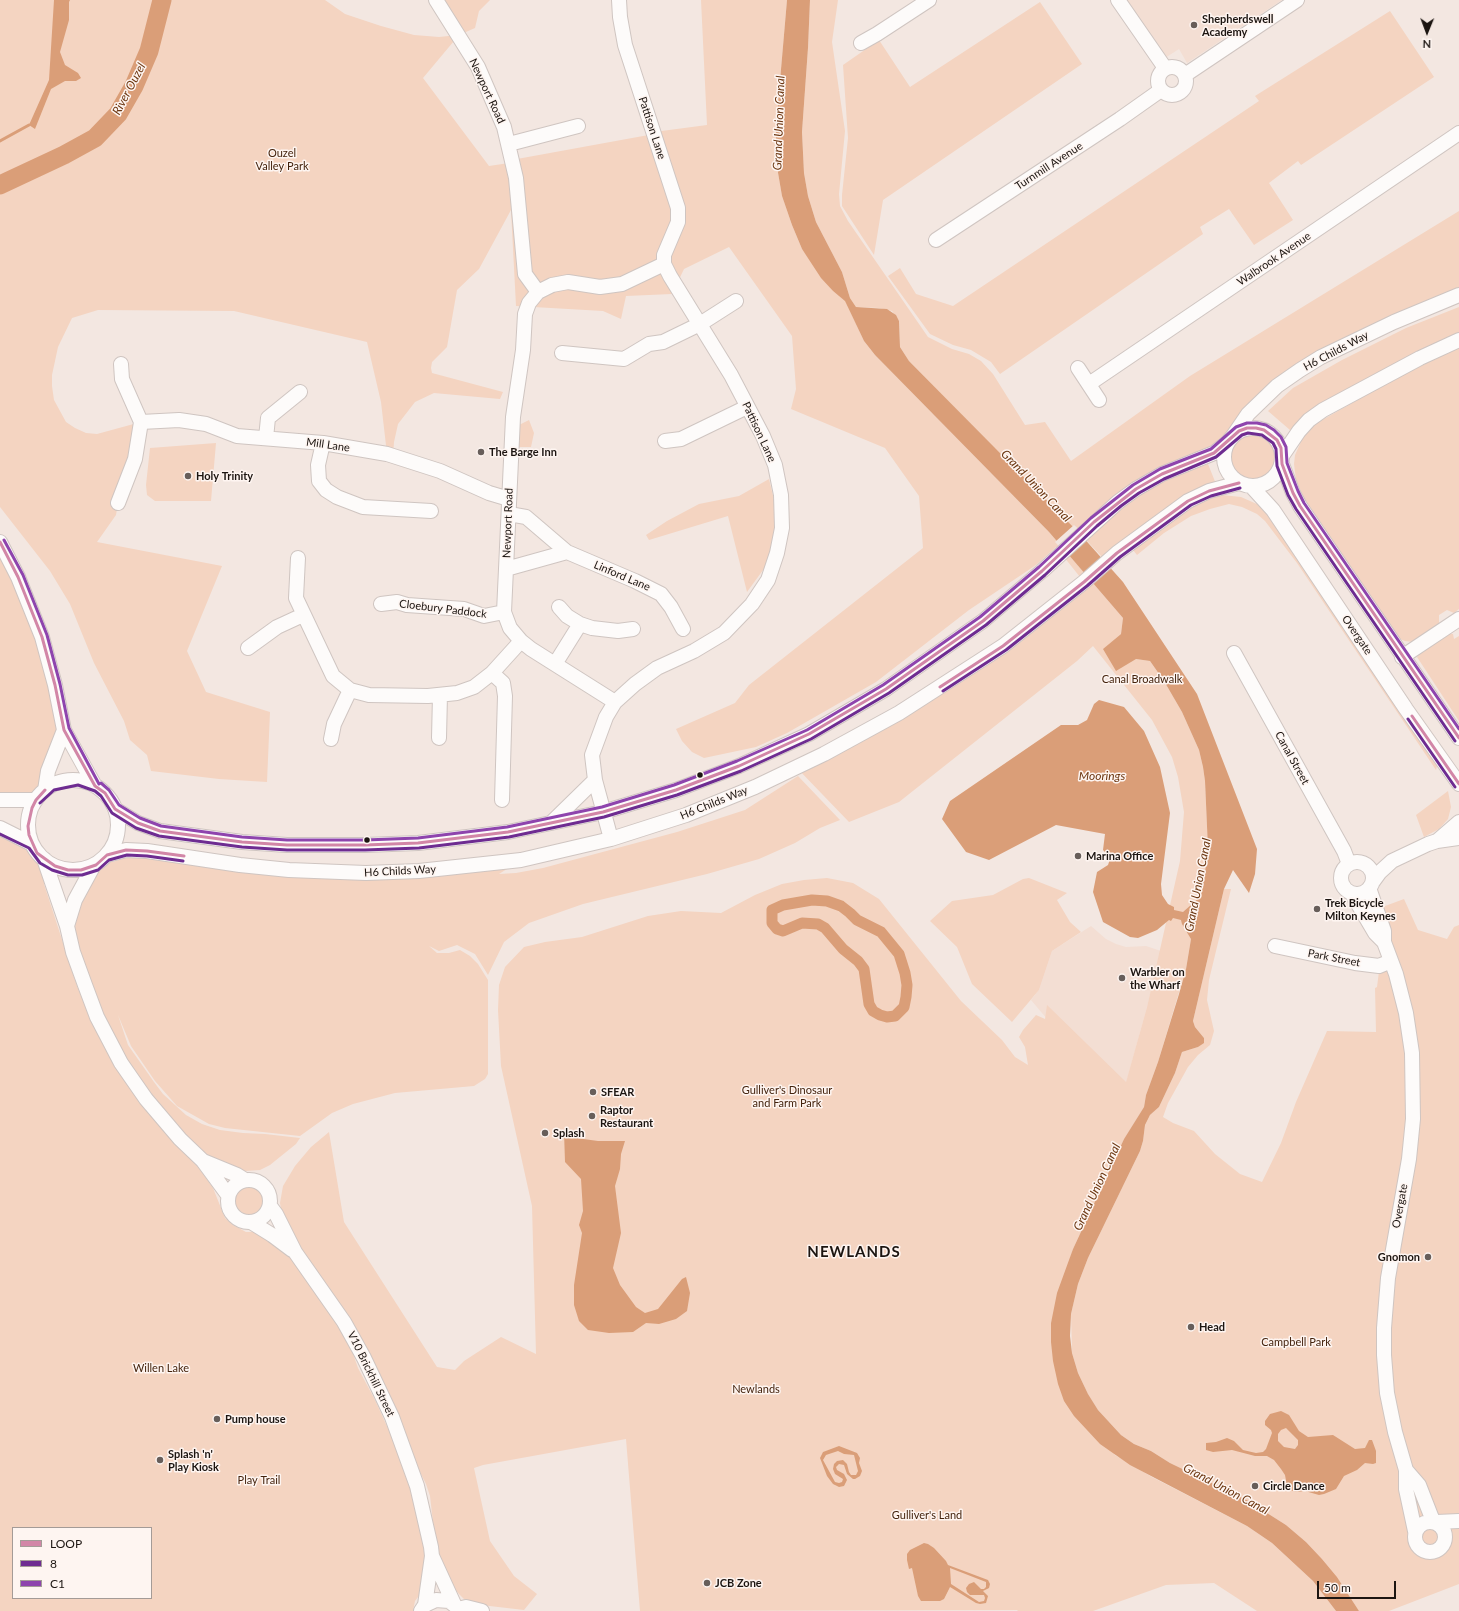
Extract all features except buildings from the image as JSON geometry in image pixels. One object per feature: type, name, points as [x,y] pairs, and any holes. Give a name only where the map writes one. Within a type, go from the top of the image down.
[{"type":"street","name":"Newport Road","points":[[436,0],[478,66],[496,106],[509,144],[516,178],[525,274],[538,292],[529,303],[525,314],[523,350],[513,417],[504,612],[510,628],[521,641],[615,702]]},
{"type":"street","name":"Pattison Lane","points":[[610,839],[594,780],[592,755],[606,717],[615,702],[636,684],[657,668],[694,651],[724,633],[752,604],[768,580],[777,553],[782,528],[781,495],[775,465],[763,436],[731,375],[664,264],[664,255],[678,222],[678,208],[625,45],[620,17],[619,0]]},
{"type":"street","points":[[861,43],[929,0]]},
{"type":"street","points":[[1118,0],[1165,68]]},
{"type":"street","points":[[1185,75],[1297,0]]},
{"type":"street","points":[[1174,67],[1182,71],[1185,75],[1187,83],[1183,91],[1172,96],[1161,90],[1158,81],[1161,72],[1165,68],[1174,67]]},
{"type":"street","name":"Turnmill Avenue","points":[[936,240],[1120,119],[1161,90]]},
{"type":"street","points":[[509,144],[578,126]]},
{"type":"street","name":"Walbrook Avenue","points":[[1089,384],[1459,133]]},
{"type":"street","points":[[538,292],[552,285],[568,282],[600,287],[622,284],[664,264]]},
{"type":"street","name":"H6 Childs Way","points":[[113,804],[138,823],[160,831],[242,842],[287,845],[365,845],[418,843],[508,832],[603,812],[676,790],[739,766],[809,734],[886,689],[983,621],[1042,571],[1094,522],[1136,489],[1162,474],[1214,453],[1230,439],[1248,414],[1277,386],[1300,370],[1394,322],[1459,295]]},
{"type":"street","points":[[562,353],[624,359],[649,344],[663,342],[700,324],[736,301]]},
{"type":"street","points":[[1459,340],[1420,358],[1323,410],[1309,420],[1299,431],[1282,460],[1274,478],[1260,486],[1246,485],[1231,478],[1226,470],[1224,460],[1224,451],[1230,439],[1239,431],[1248,428],[1256,428],[1264,430],[1277,440],[1281,448],[1282,460],[1293,493],[1300,506],[1402,657],[1459,738]]},
{"type":"street","points":[[118,503],[135,459],[141,422],[122,378],[121,364]]},
{"type":"street","points":[[1078,368],[1099,400]]},
{"type":"street","points":[[266,438],[268,418],[300,392]]},
{"type":"street","points":[[665,441],[681,438],[747,407]]},
{"type":"street","name":"Mill Lane","points":[[141,422],[179,420],[206,424],[237,436],[323,443],[393,456],[440,471],[489,493],[509,499]]},
{"type":"street","points":[[323,443],[318,466],[319,481],[326,490],[337,498],[363,507],[430,511]]},
{"type":"street","name":"H6 Childs Way","points":[[100,861],[126,850],[147,851],[240,865],[289,870],[366,873],[419,871],[521,860],[610,839],[686,815],[755,787],[805,763],[899,713],[1003,646],[1065,598],[1116,553],[1188,501],[1209,491],[1246,485]]},
{"type":"street","name":"Overgate","points":[[1246,485],[1273,510],[1459,784]]},
{"type":"street","name":"Linford Lane","points":[[508,514],[526,517],[567,552],[662,594],[683,629]]},
{"type":"street","points":[[0,542],[18,577],[42,637],[55,685],[64,730],[97,786],[113,804],[118,825],[116,841],[100,861],[75,900],[67,926]]},
{"type":"street","points":[[506,569],[567,552]]},
{"type":"street","points":[[298,558],[296,598],[333,676],[350,690],[369,695],[440,695],[457,693],[474,687],[492,673],[521,641]]},
{"type":"street","name":"Cloebury Paddock","points":[[381,604],[397,602],[407,606],[464,609],[484,616],[504,612]]},
{"type":"street","points":[[559,607],[567,616],[580,624],[605,630],[633,629]]},
{"type":"street","points":[[248,648],[277,627],[303,615]]},
{"type":"street","points":[[1402,657],[1459,620]]},
{"type":"street","points":[[555,664],[580,624]]},
{"type":"street","name":"Canal Street","points":[[1234,653],[1344,852],[1354,863]]},
{"type":"street","points":[[492,673],[503,684],[505,696],[502,800]]},
{"type":"street","points":[[331,739],[334,724],[350,690]]},
{"type":"street","points":[[439,738],[440,695]]},
{"type":"street","points":[[64,730],[40,795],[32,808],[28,826],[32,844],[37,853],[44,859],[55,866],[68,870],[81,870],[100,861]]},
{"type":"street","points":[[0,800],[40,795],[61,782],[70,780],[83,781],[97,786]]},
{"type":"street","points":[[550,823],[594,780]]},
{"type":"street","points":[[1437,841],[1459,822]]},
{"type":"street","points":[[0,828],[32,844]]},
{"type":"street","points":[[1392,861],[1354,863],[1342,871],[1341,881],[1345,889],[1352,894],[1362,894],[1371,886],[1380,872],[1392,861],[1437,841],[1459,838]]},
{"type":"street","points":[[44,859],[67,926],[73,952],[92,1004],[121,1063],[146,1099],[180,1138],[203,1161],[228,1195]]},
{"type":"street","points":[[1354,863],[1365,864],[1372,873],[1371,886]]},
{"type":"street","name":"Overgate","points":[[1371,886],[1384,931],[1384,942],[1406,1013],[1412,1054],[1414,1083],[1413,1119],[1409,1159],[1388,1278],[1384,1328],[1385,1373],[1389,1404],[1406,1470],[1406,1489],[1416,1531]]},
{"type":"street","name":"Overgate","points":[[1352,894],[1375,933],[1384,942]]},
{"type":"street","name":"Park Street","points":[[1276,946],[1355,963],[1379,966],[1391,961]]},
{"type":"street","points":[[203,1161],[237,1174],[245,1180],[258,1182],[266,1189],[269,1195],[270,1206],[263,1217],[251,1222],[243,1222],[232,1215],[227,1203],[228,1195],[234,1185],[245,1180]]},
{"type":"street","name":"V10 Brickhill Street","points":[[270,1206],[276,1214],[295,1252],[344,1322],[364,1358],[392,1417],[417,1486],[432,1556],[457,1608]]},
{"type":"street","name":"V10 Brickhill Street","points":[[251,1222],[295,1252]]},
{"type":"street","name":"Overgate","points":[[1406,1470],[1419,1485],[1435,1522]]},
{"type":"street","points":[[1459,1521],[1424,1522],[1418,1527],[1414,1536],[1417,1545],[1425,1551],[1430,1552],[1438,1550],[1444,1544],[1445,1540],[1459,1527]]},
{"type":"street","points":[[1435,1522],[1444,1530],[1445,1540]]},
{"type":"street","name":"V10 Brickhill Street","points":[[423,1608],[432,1556]]},
{"type":"street","points":[[423,1608],[430,1602],[443,1599],[457,1608],[466,1607],[482,1611]]},
{"type":"shaded area","name":"Shepherdswell Academy","points":[[1126,0],[1282,0],[1187,63],[1179,49],[1165,58]]},
{"type":"shaded area","points":[[1091,926],[1106,939],[1116,944],[1126,947],[1146,946],[1161,951],[1126,1083],[1064,1039],[1031,1000],[1039,990],[1052,951]]},
{"type":"green space","points":[[0,0],[325,0],[345,14],[381,26],[414,35],[439,37],[458,35],[436,0],[490,0],[479,11],[475,28],[459,35],[423,78],[489,166],[509,163],[512,206],[517,159],[654,134],[654,132],[707,125],[701,0],[787,0],[776,127],[776,161],[782,196],[802,249],[833,291],[845,300],[864,341],[875,355],[1049,532],[1123,618],[1121,634],[1104,649],[1136,659],[1150,661],[1164,681],[1182,712],[1199,750],[1203,767],[1208,849],[1186,969],[1158,1062],[1146,1095],[1144,1107],[1124,1139],[1073,1249],[1051,1323],[1115,1455],[1152,1477],[1247,1526],[1272,1543],[1313,1581],[1336,1611],[1257,1611],[1214,1583],[1166,1585],[1093,1611],[640,1611],[626,1439],[483,1465],[474,1468],[490,1541],[514,1576],[537,1594],[524,1610],[481,1605],[464,1599],[453,1587],[438,1552],[430,1496],[426,1484],[410,1452],[400,1419],[390,1399],[294,1240],[282,1214],[280,1203],[283,1186],[295,1166],[311,1147],[329,1132],[344,1222],[437,1367],[455,1370],[464,1361],[501,1337],[536,1354],[532,1206],[501,1066],[498,1010],[499,985],[505,967],[524,947],[545,942],[582,937],[648,916],[681,911],[721,913],[755,895],[782,884],[827,878],[853,883],[879,899],[961,1001],[1002,1040],[1015,1057],[1028,1065],[1025,1047],[1019,1037],[1036,1015],[1045,1019],[1047,1005],[1126,1082],[1147,1007],[1180,861],[1184,812],[1178,777],[1172,757],[1152,720],[1093,646],[1077,661],[899,802],[849,822],[796,767],[899,713],[1084,582],[1056,547],[1036,565],[969,610],[876,682],[787,733],[756,747],[704,758],[692,752],[682,741],[676,729],[735,703],[749,685],[923,548],[919,496],[885,448],[791,409],[796,389],[792,336],[729,247],[684,269],[672,294],[626,296],[621,319],[603,311],[516,306],[511,210],[479,269],[457,290],[447,347],[432,362],[431,368],[432,373],[503,392],[500,399],[434,393],[415,402],[398,424],[393,456],[387,454],[381,402],[367,342],[234,311],[98,310],[72,318],[58,347],[52,375],[54,400],[66,422],[86,433],[97,434],[141,422],[116,515],[97,542],[222,566],[187,651],[206,692],[270,712],[267,782],[219,779],[151,771],[147,755],[130,740],[124,721],[94,663],[70,604],[50,571],[0,507]]},
{"type":"green space","points":[[810,0],[838,0],[832,42],[845,131],[839,194],[840,206],[848,221],[928,337],[952,349],[969,354],[981,361],[993,374],[1025,425],[1045,422],[1071,461],[1190,376],[1459,211],[1459,295],[1300,370],[1233,436],[1180,466],[1082,534],[1073,528],[909,361],[900,347],[899,321],[892,311],[879,308],[856,307],[850,298],[842,272],[816,222],[808,196],[804,173],[802,132]]},
{"type":"green space","points":[[1040,2],[1082,64],[883,200],[874,255],[842,206],[848,138],[843,65],[879,40],[910,87]]},
{"type":"green space","points":[[1390,11],[1434,77],[1301,165],[1298,161],[1269,183],[1293,220],[1254,245],[1229,209],[1200,227],[1203,234],[1000,374],[991,362],[971,350],[953,345],[930,334],[888,276],[900,268],[916,294],[953,306],[1259,101],[1255,96]]},
{"type":"green space","points":[[1459,307],[1459,334],[1308,412],[1290,430],[1268,411],[1293,388],[1342,360],[1406,328]]},
{"type":"green space","points":[[1459,347],[1459,609],[1454,613],[1447,610],[1439,615],[1439,624],[1413,642],[1405,641],[1400,639],[1394,633],[1304,498],[1296,480],[1294,464],[1295,455],[1304,435],[1317,423],[1389,382]]},
{"type":"green space","points":[[529,420],[534,433],[531,447],[518,447],[519,425]]},
{"type":"green space","points":[[1253,435],[1266,439],[1272,445],[1276,458],[1272,471],[1266,477],[1253,481],[1240,477],[1234,471],[1230,458],[1234,445],[1240,439]]},
{"type":"green space","points":[[216,443],[211,501],[155,501],[147,495],[146,485],[150,448]]},
{"type":"green space","points":[[1208,464],[1216,484],[1188,494],[1160,512],[1102,557],[1087,541],[1106,522],[1138,496],[1170,478]]},
{"type":"green space","points":[[769,479],[776,508],[777,535],[766,566],[747,592],[728,516],[649,540],[646,535],[667,521],[699,504],[739,496]]},
{"type":"green space","points":[[1222,495],[1241,497],[1259,505],[1266,511],[1434,761],[1437,766],[1436,770],[1297,563],[1265,521],[1257,514],[1242,507],[1229,504],[1210,509],[1191,516],[1164,533],[1137,555],[1133,550],[1185,510],[1203,500]]},
{"type":"green space","points":[[0,542],[18,577],[64,730],[45,790],[36,800],[0,800]]},
{"type":"green space","points":[[1447,633],[1453,634],[1454,639],[1459,636],[1459,721],[1417,657],[1422,650]]},
{"type":"green space","points":[[798,776],[840,820],[820,828],[795,843],[759,859],[707,874],[583,904],[529,923],[504,942],[488,975],[475,954],[457,945],[439,951],[429,946],[437,953],[449,953],[460,950],[470,956],[478,964],[488,980],[488,1074],[485,1079],[474,1086],[395,1093],[353,1104],[332,1113],[300,1136],[225,1128],[209,1124],[177,1106],[155,1081],[131,1046],[118,1015],[128,1045],[163,1094],[186,1115],[202,1124],[220,1130],[300,1138],[296,1144],[270,1165],[260,1170],[245,1171],[234,1169],[209,1156],[185,1136],[151,1097],[126,1060],[102,1016],[77,945],[75,927],[80,904],[96,865],[103,859],[113,862],[127,857],[148,856],[289,870],[521,860],[499,874],[516,873],[543,868],[677,832],[745,810]]},
{"type":"green space","points":[[1448,791],[1451,807],[1448,819],[1439,829],[1424,837],[1416,815]]},
{"type":"green space","name":"Willen Lake","points":[[0,828],[32,844],[44,859],[44,884],[77,986],[90,1018],[115,1066],[142,1105],[199,1168],[213,1188],[225,1218],[233,1225],[246,1232],[255,1232],[269,1238],[292,1258],[309,1280],[349,1342],[358,1368],[375,1400],[401,1457],[422,1528],[426,1559],[421,1593],[415,1601],[413,1611],[0,1611]]},
{"type":"green space","points":[[1029,878],[1067,893],[1057,900],[1070,922],[1081,932],[1052,951],[1039,990],[1012,1022],[972,984],[957,947],[930,921],[952,901],[993,895],[1023,879]]},
{"type":"green space","name":"Campbell Park","points":[[1224,889],[1231,889],[1209,980],[1207,1000],[1214,1031],[1210,1045],[1198,1055],[1188,1067],[1168,1103],[1163,1117],[1173,1123],[1194,1131],[1215,1154],[1240,1174],[1262,1182],[1281,1143],[1296,1102],[1327,1031],[1376,1032],[1375,988],[1377,987],[1382,948],[1377,909],[1404,899],[1418,930],[1447,939],[1454,927],[1459,925],[1459,1584],[1389,1611],[1359,1611],[1337,1577],[1322,1559],[1306,1542],[1286,1525],[1245,1499],[1170,1463],[1151,1451],[1134,1444],[1121,1435],[1098,1410],[1088,1394],[1078,1373],[1072,1353],[1071,1314],[1078,1284],[1088,1258],[1140,1151],[1145,1125],[1150,1115],[1159,1107],[1175,1073],[1182,1052],[1198,1047],[1204,1038],[1195,1027],[1193,1021]]},
{"type":"green space","points":[[249,1185],[260,1189],[264,1200],[260,1211],[249,1215],[238,1211],[234,1200],[238,1189]]},
{"type":"water","points":[[54,0],[70,0],[69,20],[60,52],[65,65],[78,73],[81,78],[76,81],[65,81],[51,89],[35,129],[29,125],[49,80]]},
{"type":"water","points":[[787,0],[810,0],[802,132],[804,173],[808,196],[816,222],[842,272],[850,298],[856,307],[887,309],[896,315],[899,321],[900,347],[909,361],[1081,535],[1123,582],[1197,694],[1257,849],[1255,874],[1249,893],[1233,870],[1224,889],[1193,1021],[1195,1027],[1204,1038],[1204,1043],[1198,1047],[1182,1052],[1175,1073],[1159,1107],[1150,1115],[1145,1125],[1140,1151],[1088,1258],[1078,1284],[1071,1314],[1070,1336],[1072,1353],[1078,1373],[1098,1410],[1121,1435],[1134,1444],[1151,1451],[1170,1463],[1245,1499],[1286,1525],[1306,1542],[1322,1559],[1337,1577],[1359,1611],[1336,1611],[1313,1581],[1272,1543],[1247,1526],[1130,1465],[1100,1444],[1074,1416],[1064,1401],[1058,1384],[1051,1342],[1051,1323],[1057,1293],[1073,1249],[1124,1139],[1144,1107],[1146,1095],[1158,1062],[1186,969],[1191,939],[1181,920],[1173,918],[1157,930],[1138,938],[1130,937],[1103,922],[1093,892],[1097,872],[1108,865],[1109,862],[1109,856],[1103,850],[1105,834],[1056,825],[989,860],[966,852],[942,819],[950,801],[1061,725],[1078,725],[1087,720],[1094,704],[1099,700],[1124,707],[1144,731],[1160,767],[1170,813],[1161,884],[1162,895],[1168,904],[1174,907],[1174,910],[1183,912],[1200,897],[1205,872],[1208,849],[1203,767],[1199,750],[1182,712],[1164,681],[1150,661],[1136,659],[1116,671],[1103,649],[1121,634],[1123,618],[1049,532],[875,355],[864,341],[845,301],[821,278],[802,249],[782,196],[776,161],[776,127]]},
{"type":"water","points":[[564,1132],[576,1138],[598,1141],[625,1141],[615,1186],[621,1233],[613,1268],[620,1285],[636,1307],[645,1313],[658,1309],[682,1279],[686,1277],[690,1293],[687,1311],[676,1319],[659,1324],[646,1323],[633,1332],[609,1333],[588,1330],[579,1321],[574,1305],[574,1285],[582,1233],[579,1225],[583,1211],[581,1179],[565,1162]]},
{"type":"water","points":[[1281,1411],[1289,1415],[1299,1431],[1308,1437],[1333,1435],[1355,1449],[1365,1448],[1369,1440],[1372,1440],[1376,1451],[1376,1463],[1365,1463],[1357,1470],[1344,1476],[1336,1489],[1319,1495],[1305,1491],[1295,1492],[1291,1490],[1287,1486],[1285,1475],[1281,1469],[1274,1460],[1267,1456],[1255,1456],[1232,1450],[1213,1452],[1206,1450],[1206,1443],[1216,1442],[1227,1438],[1234,1441],[1243,1450],[1256,1453],[1263,1452],[1266,1449],[1272,1433],[1271,1430],[1265,1425],[1265,1421],[1270,1414]],"holes":[[[1286,1428],[1298,1440],[1298,1445],[1295,1449],[1284,1447],[1278,1441],[1278,1434],[1281,1430]]]},
{"type":"water","points":[[839,1446],[857,1453],[860,1458],[859,1463],[862,1471],[860,1476],[853,1479],[847,1474],[844,1465],[839,1464],[836,1467],[837,1470],[844,1474],[847,1480],[844,1486],[839,1487],[833,1484],[827,1476],[820,1458],[823,1452]],"holes":[[[838,1451],[844,1454],[854,1455],[858,1471],[856,1475],[851,1475],[847,1464],[843,1460],[837,1461],[834,1464],[833,1469],[835,1474],[843,1479],[842,1482],[839,1483],[835,1482],[823,1460],[826,1455]]]},
{"type":"water","points":[[924,1543],[928,1544],[934,1548],[948,1565],[988,1580],[990,1584],[989,1588],[983,1591],[988,1596],[986,1603],[976,1603],[950,1587],[944,1599],[940,1601],[921,1601],[918,1596],[912,1568],[909,1569],[907,1560],[907,1554],[910,1550]],"holes":[[[950,1568],[986,1582],[986,1587],[984,1589],[981,1589],[974,1582],[969,1584],[966,1588],[970,1595],[984,1595],[984,1601],[979,1602],[951,1584]]]},
{"type":"pier","points":[[1074,525],[1083,533],[1067,555],[1055,542]]},
{"type":"waterway","name":"River Ouzel","points":[[0,185],[64,155],[95,138],[118,114],[134,86],[149,51],[162,0]]},
{"type":"waterway","points":[[0,141],[29,125]]},
{"type":"waterway","points":[[812,900],[827,901],[841,906],[857,920],[881,932],[899,954],[907,985],[904,1007],[895,1016],[887,1017],[873,1011],[869,1004],[864,969],[858,961],[843,949],[825,928],[818,924],[802,923],[783,931],[777,929],[772,923],[772,910],[783,905],[812,900]]},
{"type":"transit line","name":"C1","points":[[101,783],[109,790],[119,805],[140,818],[161,826],[242,837],[287,840],[418,838],[507,827],[602,807],[674,785],[737,761],[807,730],[883,685],[980,617],[1039,567],[1091,518],[1133,485],[1160,469],[1211,449],[1236,427],[1247,423],[1266,425],[1281,437],[1286,447],[1287,463],[1304,503],[1459,729]]},
{"type":"transit line","name":"LOOP","points":[[0,542],[18,577],[42,637],[55,685],[64,730],[95,786],[105,793],[115,809],[138,823],[160,831],[242,842],[287,845],[418,843],[508,832],[603,812],[676,790],[739,766],[809,734],[886,689],[983,621],[1042,571],[1094,522],[1136,489],[1162,474],[1214,453],[1239,431],[1247,428],[1256,428],[1264,430],[1277,440],[1281,448],[1282,464],[1293,493],[1300,506],[1459,738]]},
{"type":"transit line","name":"8","points":[[40,803],[54,790],[78,785],[95,791],[101,796],[112,813],[136,828],[159,836],[242,847],[287,850],[365,850],[419,848],[509,837],[604,817],[677,795],[741,771],[811,739],[889,693],[986,625],[1045,575],[1097,526],[1121,506],[1139,493],[1164,479],[1216,457],[1242,435],[1248,433],[1262,435],[1273,443],[1276,449],[1277,466],[1288,495],[1296,509],[1455,741]]},
{"type":"transit line","name":"LOOP","points":[[940,687],[1003,646],[1084,582],[1117,553],[1188,501],[1209,491],[1239,483]]},
{"type":"transit line","name":"8","points":[[943,691],[1006,650],[1087,586],[1120,557],[1191,505],[1211,496],[1240,488]]},
{"type":"transit line","name":"C1","points":[[4,540],[23,575],[47,635],[60,684],[69,728],[99,784]]},
{"type":"transit line","name":"LOOP","points":[[1412,716],[1459,784]]},
{"type":"transit line","name":"8","points":[[1408,719],[1455,787]]},
{"type":"transit line","name":"LOOP","points":[[45,790],[36,800],[32,808],[28,826],[29,835],[37,853],[55,866],[68,870],[81,870],[96,865],[107,855],[126,850],[184,856]]},
{"type":"transit line","name":"8","points":[[0,834],[29,848],[40,863],[52,870],[68,875],[82,875],[98,870],[109,860],[127,855],[183,861]]},
{"type":"place","name":"Shepherdswell Academy","points":[[1194,25]]},
{"type":"place","name":"The Barge Inn","points":[[481,452]]},
{"type":"place","name":"Holy Trinity","points":[[188,476]]},
{"type":"place","name":"Marina Office","points":[[1078,856]]},
{"type":"place","name":"Trek Bicycle Milton Keynes","points":[[1317,909]]},
{"type":"place","name":"Warbler on the Wharf","points":[[1122,978]]},
{"type":"place","name":"SFEAR","points":[[593,1092]]},
{"type":"place","name":"Raptor Restaurant","points":[[592,1116]]},
{"type":"place","name":"Splash","points":[[545,1133]]},
{"type":"place","name":"Gnomon","points":[[1428,1257]]},
{"type":"place","name":"Head","points":[[1191,1327]]},
{"type":"place","name":"Pump house","points":[[217,1419]]},
{"type":"place","name":"Splash 'n' Play Kiosk","points":[[160,1460]]},
{"type":"place","name":"Circle Dance","points":[[1255,1486]]},
{"type":"place","name":"JCB Zone","points":[[707,1583]]},
{"type":"district","name":"NEWLANDS","points":[[854,1252]]},
{"type":"water label","name":"Grand Union Canal","points":[[779,123]]},
{"type":"water label","name":"Grand Union Canal","points":[[1036,486]]},
{"type":"water label","name":"Moorings","points":[[1102,776]]},
{"type":"water label","name":"Grand Union Canal","points":[[1198,885]]},
{"type":"water label","name":"Grand Union Canal","points":[[1097,1187]]},
{"type":"water label","name":"Grand Union Canal","points":[[1226,1489]]},
{"type":"park label","name":"Ouzel Valley Park","points":[[282,159]]},
{"type":"park label","name":"Canal Broadwalk","points":[[1142,679]]},
{"type":"park label","name":"Gulliver's Dinosaur and Farm Park","points":[[787,1096]]},
{"type":"park label","name":"Newlands","points":[[756,1389]]},
{"type":"park label","name":"Play Trail","points":[[259,1480]]},
{"type":"park label","name":"Gulliver's Land","points":[[927,1515]]}]
